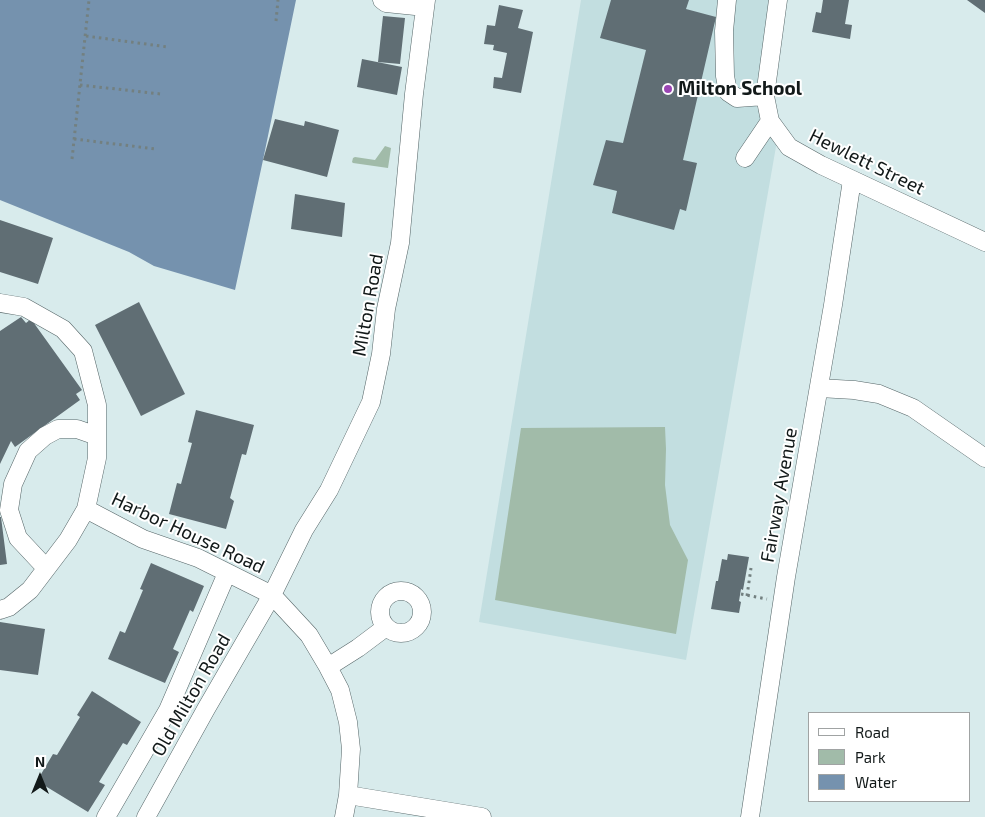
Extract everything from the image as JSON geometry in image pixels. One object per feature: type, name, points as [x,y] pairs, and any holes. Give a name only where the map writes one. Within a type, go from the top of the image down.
[{"type":"street","points":[[727,0],[724,31],[725,76],[728,92],[738,98],[765,96]]},
{"type":"street","name":"Hewlett Street","points":[[778,0],[765,96],[770,121],[789,147],[821,165],[985,242]]},
{"type":"street","points":[[379,1],[426,4]]},
{"type":"street","name":"Milton Road","points":[[272,595],[304,530],[329,490],[370,402],[381,354],[386,309],[400,243],[414,94],[426,4]]},
{"type":"street","points":[[745,158],[770,121]]},
{"type":"street","name":"Fairway Avenue","points":[[750,817],[782,602],[833,305],[852,180]]},
{"type":"street","name":"Harbor House Road","points":[[0,302],[24,307],[63,329],[83,351],[97,404],[97,458],[86,509],[68,540],[30,590],[10,607],[0,610]]},
{"type":"street","points":[[819,388],[879,394],[913,408],[985,458]]},
{"type":"street","points":[[46,568],[18,538],[9,510],[13,484],[28,452],[45,436],[58,429],[76,429],[97,436]]},
{"type":"street","name":"Harbor House Road","points":[[86,509],[143,538],[198,558],[272,595]]},
{"type":"street","points":[[106,817],[168,710],[227,573]]},
{"type":"street","points":[[272,595],[309,635],[340,690],[348,722],[351,749],[348,795],[344,817]]},
{"type":"street","name":"Old Milton Road","points":[[146,817],[272,595]]},
{"type":"street","points":[[328,667],[386,627]]},
{"type":"street","points":[[348,795],[482,817]]},
{"type":"path","points":[[72,158],[90,0]]},
{"type":"path","points":[[276,21],[278,0]]},
{"type":"path","points":[[86,36],[168,47]]},
{"type":"path","points":[[80,86],[160,94]]},
{"type":"path","points":[[74,139],[156,149]]},
{"type":"path","points":[[747,596],[751,568]]},
{"type":"path","points":[[741,594],[782,602]]},
{"type":"shaded area","points":[[581,0],[770,0],[756,106],[777,141],[686,660],[479,622]]},
{"type":"green space","points":[[385,146],[391,148],[388,168],[352,162],[355,157],[375,160]]},
{"type":"green space","points":[[665,427],[665,485],[670,525],[688,560],[676,634],[495,600],[521,428]]},
{"type":"water","points":[[0,0],[296,0],[235,290],[154,266],[129,252],[0,200]]},
{"type":"building","name":"Milton School","points":[[611,0],[689,0],[686,9],[716,17],[683,160],[697,163],[686,211],[680,209],[674,230],[612,213],[617,191],[593,185],[606,140],[623,143],[646,50],[600,38]]},
{"type":"building","points":[[823,0],[849,0],[845,24],[852,25],[850,39],[812,32],[816,12],[821,13]]},
{"type":"building","points":[[967,0],[985,0],[985,13]]},
{"type":"building","points":[[499,5],[523,10],[518,28],[533,32],[521,93],[493,88],[494,77],[502,78],[507,53],[493,50],[494,45],[484,44],[487,25],[495,26]]},
{"type":"building","points":[[383,16],[405,18],[400,64],[378,62]]},
{"type":"building","points":[[362,59],[402,67],[397,95],[357,87]]},
{"type":"building","points":[[275,119],[304,126],[305,121],[339,130],[327,177],[263,160]]},
{"type":"building","points":[[295,194],[345,203],[342,237],[291,229]]},
{"type":"building","points":[[0,220],[53,238],[38,284],[0,272]]},
{"type":"building","points":[[139,302],[185,394],[141,416],[95,325]]},
{"type":"building","points":[[21,317],[26,323],[31,319],[82,390],[76,394],[80,400],[15,447],[11,441],[0,464],[0,331]]},
{"type":"building","points":[[196,410],[254,425],[246,455],[242,454],[230,498],[234,501],[226,529],[169,514],[177,483],[181,484],[192,443],[188,442]]},
{"type":"building","points":[[0,517],[7,564],[0,565]]},
{"type":"building","points":[[728,554],[749,557],[743,590],[741,589],[739,613],[711,609],[722,559],[727,560]]},
{"type":"building","points":[[151,563],[204,586],[193,612],[190,610],[173,649],[179,652],[165,683],[108,659],[120,631],[125,633],[143,590],[140,589]]},
{"type":"building","points":[[0,622],[45,629],[38,675],[0,670]]},
{"type":"building","points":[[92,691],[141,722],[127,745],[123,743],[99,782],[105,785],[88,812],[37,781],[53,754],[57,755],[80,717],[77,715]]},
{"type":"place","name":"Milton School","points":[[668,89]]}]
